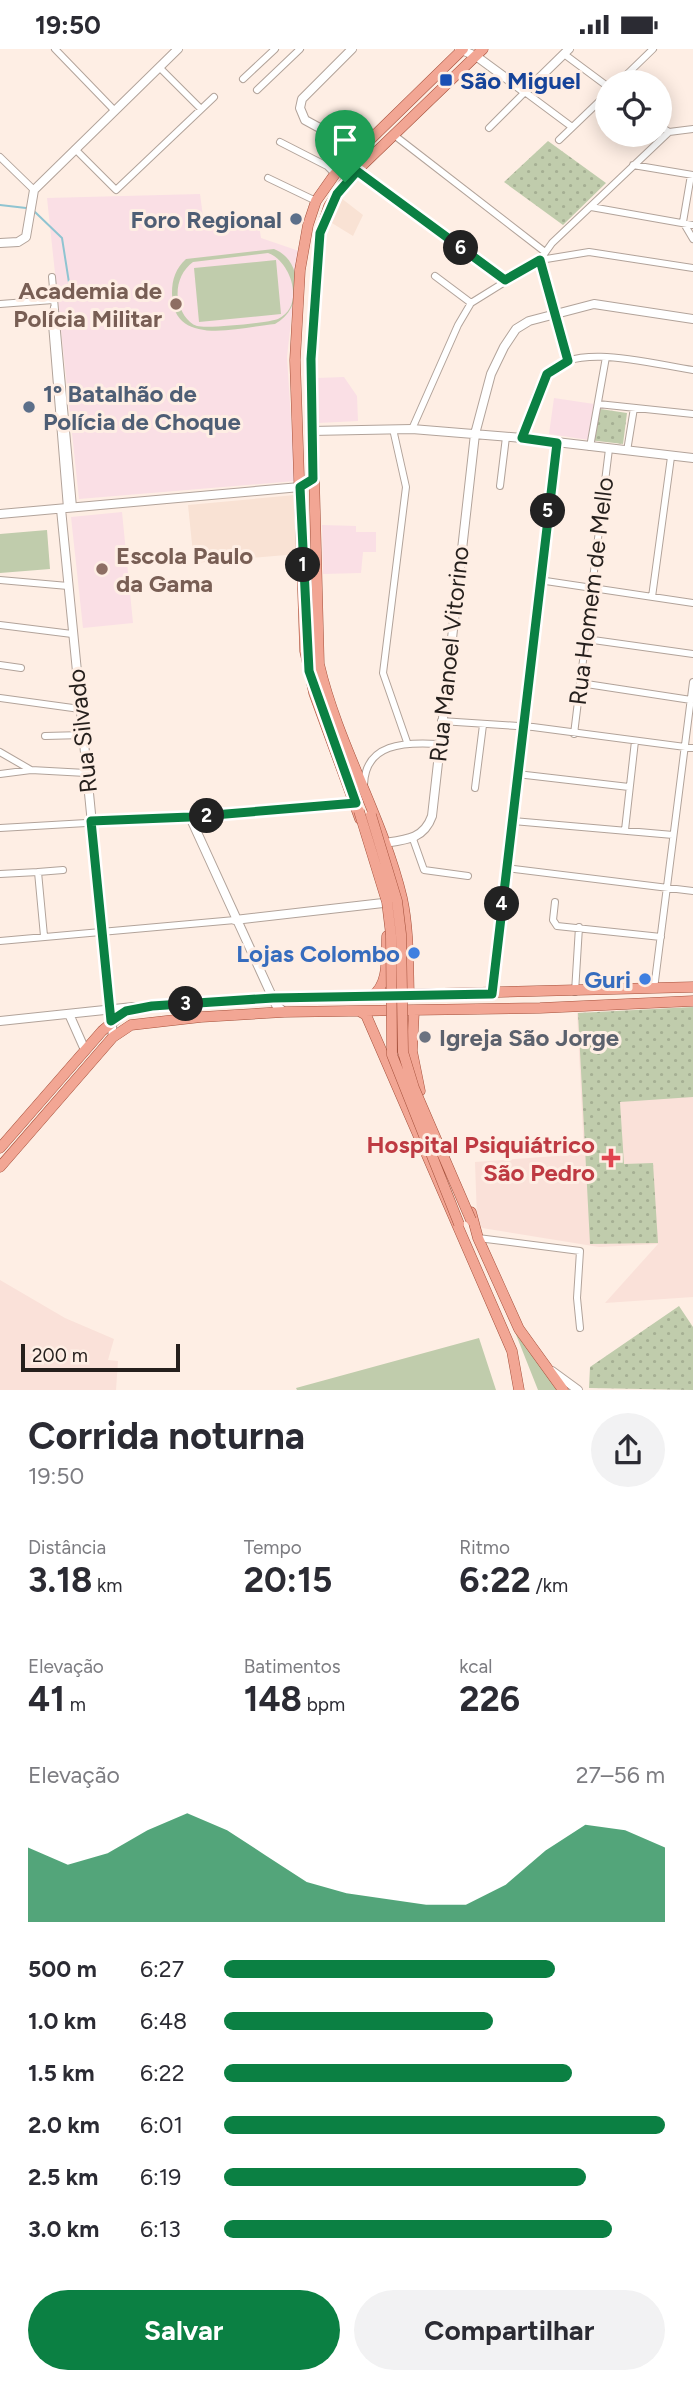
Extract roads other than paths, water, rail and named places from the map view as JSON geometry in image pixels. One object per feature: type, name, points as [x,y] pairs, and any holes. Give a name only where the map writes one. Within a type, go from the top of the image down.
[{"type":"main road","points":[[461,49],[335,174],[316,201],[305,235],[295,330],[307,661],[314,693],[357,807],[387,902],[391,935],[392,1055],[512,1351],[519,1390]]},
{"type":"main road","points":[[479,52],[357,171],[337,194],[320,233],[311,359],[319,664],[327,694],[370,810],[397,901],[401,934],[403,1052],[414,1088],[519,1329],[563,1390]]},
{"type":"main road","points":[[357,807],[383,903],[386,959],[383,984],[379,992],[372,997]]},
{"type":"main road","points":[[370,810],[402,899],[408,959],[408,995]]},
{"type":"main road","points":[[386,959],[395,964],[408,959]]},
{"type":"main road","points":[[0,1148],[111,1021],[126,1011],[152,1006],[273,998],[693,987]]},
{"type":"main road","points":[[1,1163],[113,1037],[131,1025],[160,1020],[284,1012],[414,1011],[693,1001]]},
{"type":"main road","points":[[358,1011],[366,1015],[454,1223],[466,1242]]},
{"type":"main road","points":[[414,1011],[412,1051],[418,1086],[474,1219],[478,1237]]},
{"type":"main road","points":[[383,1056],[393,1047],[402,1046],[412,1051]]},
{"type":"street","points":[[55,49],[114,110]]},
{"type":"street","points":[[0,243],[23,240],[34,190],[178,49]]},
{"type":"street","points":[[243,79],[275,49]]},
{"type":"street","points":[[257,90],[300,49]]},
{"type":"street","points":[[352,49],[302,99],[300,107],[305,120],[360,150]]},
{"type":"street","points":[[461,49],[479,52],[525,92],[572,127]]},
{"type":"street","points":[[632,70],[653,49]]},
{"type":"street","points":[[489,128],[567,52],[595,76]]},
{"type":"street","points":[[159,67],[201,109]]},
{"type":"street","points":[[75,149],[117,190],[214,97]]},
{"type":"street","points":[[559,140],[595,105]]},
{"type":"street","points":[[672,132],[693,129]]},
{"type":"street","points":[[394,135],[545,251]]},
{"type":"street","points":[[280,142],[327,166],[335,174]]},
{"type":"street","points":[[568,361],[540,260],[545,251],[653,147]]},
{"type":"street","points":[[0,157],[34,190]]},
{"type":"street","points":[[633,165],[692,175],[683,222],[693,239]]},
{"type":"street","points":[[357,171],[505,280]]},
{"type":"street","points":[[268,178],[316,201]]},
{"type":"street","points":[[591,207],[693,225]]},
{"type":"street","points":[[412,429],[458,325],[471,303],[505,280],[540,260],[589,251],[693,268]]},
{"type":"street","points":[[435,276],[471,303]]},
{"type":"street","name":"Rua Silvado","points":[[52,277],[69,495],[68,586],[113,1037]]},
{"type":"street","points":[[0,304],[53,304]]},
{"type":"street","name":"Rua Manoel Vitorino","points":[[413,839],[429,825],[432,816],[475,434],[491,374],[504,347],[516,329],[556,313],[594,304],[693,319]]},
{"type":"street","points":[[522,438],[547,374],[568,361],[582,356],[607,357],[693,370]]},
{"type":"street","points":[[590,447],[607,357]]},
{"type":"street","points":[[598,404],[693,414]]},
{"type":"street","points":[[627,451],[634,408]]},
{"type":"street","points":[[393,429],[406,487],[383,673],[407,742]]},
{"type":"street","points":[[311,431],[412,429],[522,438],[693,458]]},
{"type":"street","points":[[500,487],[506,437]]},
{"type":"street","points":[[492,994],[557,443]]},
{"type":"street","name":"Rua Homem de Mello","points":[[574,734],[609,449]]},
{"type":"street","points":[[652,597],[670,457]]},
{"type":"street","points":[[0,514],[300,487],[313,479]]},
{"type":"street","points":[[0,580],[68,586]]},
{"type":"street","points":[[539,580],[693,603]]},
{"type":"street","points":[[0,625],[72,634]]},
{"type":"street","points":[[586,639],[693,654]]},
{"type":"street","points":[[0,665],[21,668]]},
{"type":"street","points":[[580,683],[691,700]]},
{"type":"street","points":[[654,989],[673,835],[689,748],[693,683]]},
{"type":"street","points":[[0,698],[80,709]]},
{"type":"street","points":[[441,721],[522,727],[689,748]]},
{"type":"street","points":[[475,788],[483,725]]},
{"type":"street","points":[[45,736],[83,735]]},
{"type":"street","points":[[625,830],[635,741]]},
{"type":"street","points":[[364,792],[367,762],[375,755],[407,742],[438,744]]},
{"type":"street","points":[[0,752],[31,770]]},
{"type":"street","points":[[0,773],[31,770],[86,773]]},
{"type":"street","points":[[517,774],[629,786]]},
{"type":"street","points":[[0,828],[357,807]]},
{"type":"street","points":[[190,817],[235,920],[273,998],[284,1012]]},
{"type":"street","points":[[513,821],[673,835]]},
{"type":"street","points":[[384,843],[413,839],[424,870],[468,876]]},
{"type":"street","points":[[506,869],[693,891]]},
{"type":"street","points":[[0,874],[63,870]]},
{"type":"street","points":[[38,871],[44,936]]},
{"type":"street","points":[[555,902],[554,923],[661,937]]},
{"type":"street","points":[[0,941],[235,920],[383,903]]},
{"type":"street","points":[[575,992],[579,927]]},
{"type":"street","points":[[0,1021],[152,1006]]},
{"type":"street","points":[[69,1014],[85,1050]]},
{"type":"street","points":[[478,1237],[580,1251],[577,1299],[580,1328]]},
{"type":"street","points":[[545,1366],[578,1390]]},
{"type":"waterway","points":[[0,205],[26,208]]},
{"type":"waterway","points":[[35,212],[62,238],[70,289]]},
{"type":"place","name":"São Miguel","points":[[446,80]]},
{"type":"place","name":"Foro Regional","points":[[296,219]]},
{"type":"place","name":"Academia de Polícia Militar","points":[[176,304]]},
{"type":"place","name":"1º Batalhão de Polícia de Choque","points":[[29,407]]},
{"type":"place","name":"Escola Paulo da Gama","points":[[102,569]]},
{"type":"place","name":"Lojas Colombo","points":[[414,953]]},
{"type":"place","name":"Guri","points":[[645,979]]},
{"type":"place","name":"Igreja São Jorge","points":[[425,1037]]},
{"type":"place","name":"Hospital Psiquiátrico São Pedro","points":[[611,1158]]}]
